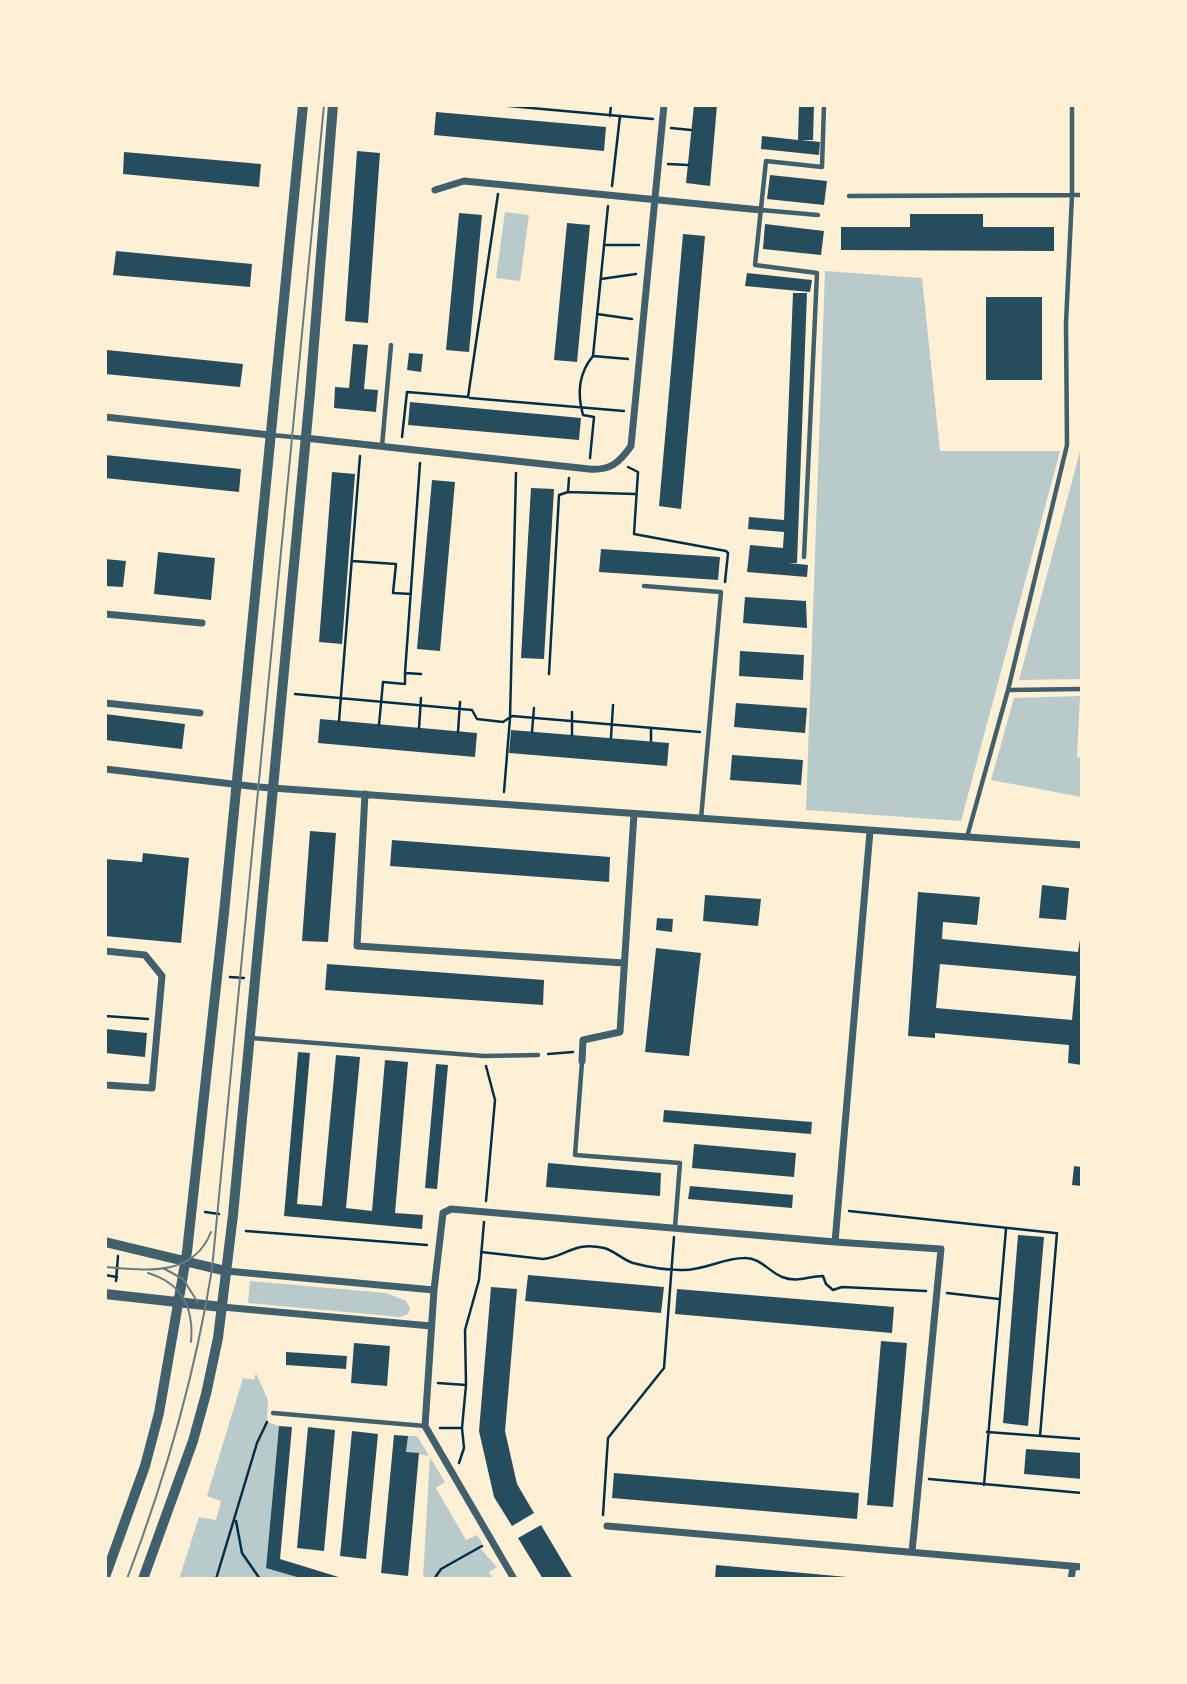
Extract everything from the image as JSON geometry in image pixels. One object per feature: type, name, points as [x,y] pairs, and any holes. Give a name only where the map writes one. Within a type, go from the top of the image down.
[{"type":"street","points":[[105,1577],[145,1466],[159,1413],[185,1262],[237,785],[303,105]]},
{"type":"street","points":[[143,1579],[193,1441],[213,1362],[222,1307],[250,1038],[333,105]]},
{"type":"street","points":[[304,438],[589,469],[603,470],[620,462],[631,446],[664,105]]},
{"type":"street","points":[[435,190],[464,181],[761,211]]},
{"type":"street","points":[[105,417],[270,435]]},
{"type":"street","points":[[105,614],[202,623]]},
{"type":"street","points":[[105,703],[200,713]]},
{"type":"street","points":[[105,769],[271,788],[1082,845]]},
{"type":"street","points":[[365,794],[357,946],[624,963]]},
{"type":"street","points":[[582,1061],[583,1040],[620,1032],[634,814]]},
{"type":"street","points":[[835,1242],[870,831]]},
{"type":"street","points":[[105,951],[145,955],[162,976],[152,1088],[105,1085]]},
{"type":"street","points":[[514,1579],[425,1426],[438,1246],[443,1213],[451,1209],[941,1249],[912,1552]]},
{"type":"street","points":[[105,1242],[120,1243],[226,1272],[434,1290]]},
{"type":"street","points":[[110,1295],[431,1326]]},
{"type":"street","points":[[607,1526],[1082,1567]]},
{"type":"street","points":[[1071,1579],[1073,1567]]},
{"type":"lane","points":[[804,557],[817,273],[755,265],[766,161],[822,167],[824,105]]},
{"type":"lane","points":[[966,838],[1007,690],[1067,445],[1066,323],[1072,195],[1072,105]]},
{"type":"lane","points":[[849,196],[1082,195]]},
{"type":"lane","points":[[761,211],[818,215]]},
{"type":"lane","points":[[382,447],[391,345]]},
{"type":"lane","points":[[270,435],[304,438]]},
{"type":"lane","points":[[644,586],[721,592],[701,819]]},
{"type":"lane","points":[[1007,690],[1082,689]]},
{"type":"lane","points":[[250,1038],[484,1056],[538,1055]]},
{"type":"lane","points":[[582,1061],[575,1155],[680,1163],[675,1227]]},
{"type":"lane","points":[[273,1413],[425,1426]]},
{"type":"path","points":[[501,105],[663,120]]},
{"type":"path","points":[[610,116],[611,105]]},
{"type":"path","points":[[568,492],[569,475],[589,469],[594,417],[583,415],[582,369],[593,356],[620,116]]},
{"type":"path","points":[[671,128],[691,130]]},
{"type":"path","points":[[668,164],[688,165]]},
{"type":"path","points":[[468,397],[499,184]]},
{"type":"path","points":[[604,245],[650,244]]},
{"type":"path","points":[[601,279],[648,272]]},
{"type":"path","points":[[597,314],[643,320]]},
{"type":"path","points":[[593,356],[639,360]]},
{"type":"path","points":[[402,440],[407,392],[634,412]]},
{"type":"path","points":[[339,721],[361,453]]},
{"type":"path","points":[[379,725],[383,682],[405,684],[420,460]]},
{"type":"path","points":[[620,462],[638,472],[634,534],[728,553],[721,592]]},
{"type":"path","points":[[504,792],[510,718],[517,470]]},
{"type":"path","points":[[549,674],[559,495],[568,492],[636,494]]},
{"type":"path","points":[[352,561],[396,564],[393,593],[411,594]]},
{"type":"path","points":[[405,673],[421,674]]},
{"type":"path","points":[[295,694],[472,710],[477,719],[503,722],[510,718],[533,718],[708,732]]},
{"type":"path","points":[[419,728],[421,698]]},
{"type":"path","points":[[458,732],[460,702]]},
{"type":"path","points":[[611,738],[613,705]]},
{"type":"path","points":[[532,732],[534,708]]},
{"type":"path","points":[[572,712],[572,735]]},
{"type":"path","points":[[651,728],[651,741]]},
{"type":"path","points":[[216,974],[254,979]]},
{"type":"path","points":[[105,1016],[158,1020]]},
{"type":"path","points":[[538,1055],[583,1051]]},
{"type":"path","points":[[458,1466],[464,1448],[462,1428],[466,1385],[465,1330],[479,1280],[495,1100],[484,1056]]},
{"type":"path","points":[[191,1210],[233,1215]]},
{"type":"path","points":[[838,1210],[1056,1233],[1040,1436]]},
{"type":"path","points":[[603,1517],[608,1438],[664,1368],[675,1227]]},
{"type":"path","points":[[984,1485],[1006,1228]]},
{"type":"path","points":[[246,1231],[438,1246]]},
{"type":"path","points":[[110,1295],[117,1276],[120,1243]]},
{"type":"path","points":[[481,1252],[543,1259],[552,1258],[573,1247],[606,1249],[632,1262],[673,1270],[700,1270],[745,1257],[759,1261],[781,1276],[792,1279],[806,1280],[823,1276],[825,1284],[833,1290],[842,1287],[937,1292],[999,1299]]},
{"type":"path","points":[[105,1275],[117,1276]]},
{"type":"path","points":[[428,1382],[466,1385]]},
{"type":"path","points":[[216,1579],[257,1443],[273,1413]]},
{"type":"path","points":[[439,1428],[462,1428]]},
{"type":"path","points":[[988,1432],[1082,1439]]},
{"type":"path","points":[[919,1478],[1082,1493]]},
{"type":"path","points":[[235,1518],[242,1553],[260,1579]]},
{"type":"path","points":[[434,1579],[441,1569],[492,1542]]},
{"type":"shaded area","points":[[505,212],[529,215],[520,281],[496,278]]},
{"type":"shaded area","points":[[825,271],[922,278],[940,451],[1060,451],[961,821],[806,810]]},
{"type":"shaded area","points":[[1080,451],[1082,679],[1019,680]]},
{"type":"shaded area","points":[[1080,696],[1077,757],[1082,758],[1082,797],[991,780],[1014,698]]},
{"type":"shaded area","points":[[250,1281],[386,1293],[406,1301],[410,1308],[408,1314],[400,1317],[248,1303]]},
{"type":"shaded area","points":[[256,1373],[268,1400],[267,1422],[279,1426],[266,1567],[304,1579],[179,1579],[199,1517],[216,1520],[221,1501],[207,1496],[243,1378],[254,1380]]},
{"type":"shaded area","points":[[408,1436],[417,1436],[429,1456],[406,1452]]},
{"type":"shaded area","points":[[430,1457],[445,1482],[436,1488],[466,1540],[477,1535],[482,1542],[480,1548],[497,1567],[489,1572],[493,1579],[423,1579]]},
{"type":"building","points":[[694,105],[717,105],[710,186],[686,183]]},
{"type":"building","points":[[799,105],[814,105],[813,140],[801,140],[820,142],[819,155],[761,149],[762,136],[798,140]]},
{"type":"building","points":[[436,112],[606,127],[604,151],[434,135]]},
{"type":"building","points":[[357,151],[380,153],[368,323],[345,321]]},
{"type":"building","points":[[124,152],[261,164],[259,187],[123,174]]},
{"type":"building","points":[[770,175],[827,181],[824,205],[767,199]]},
{"type":"building","points":[[459,213],[482,215],[469,352],[446,350]]},
{"type":"building","points":[[910,214],[983,214],[983,227],[1054,227],[1054,251],[841,250],[841,227],[910,227]]},
{"type":"building","points":[[567,223],[590,225],[577,362],[554,360]]},
{"type":"building","points":[[765,224],[824,231],[821,255],[763,249]]},
{"type":"building","points":[[683,234],[705,236],[681,509],[659,506]]},
{"type":"building","points":[[116,251],[252,264],[250,287],[113,275]]},
{"type":"building","points":[[747,273],[812,280],[810,292],[745,286]]},
{"type":"building","points":[[793,293],[807,293],[797,563],[788,563],[808,565],[807,577],[747,572],[750,545],[783,548],[784,532],[748,529],[749,517],[784,520]]},
{"type":"building","points":[[986,297],[1042,297],[1042,380],[986,380]]},
{"type":"building","points":[[353,344],[368,345],[364,389],[378,390],[376,412],[334,408],[335,387],[349,388]]},
{"type":"building","points":[[107,350],[243,364],[240,387],[105,374]]},
{"type":"building","points":[[409,353],[423,354],[421,372],[407,370]]},
{"type":"building","points":[[410,402],[581,418],[579,440],[408,425]]},
{"type":"building","points":[[105,455],[241,469],[239,492],[105,478]]},
{"type":"building","points":[[332,472],[355,474],[342,644],[319,642]]},
{"type":"building","points":[[432,480],[455,482],[440,651],[417,649]]},
{"type":"building","points":[[531,488],[554,489],[544,659],[521,658]]},
{"type":"building","points":[[601,549],[720,557],[718,580],[599,572]]},
{"type":"building","points":[[158,552],[215,558],[211,600],[154,594]]},
{"type":"building","points":[[105,559],[126,561],[123,587],[105,586]]},
{"type":"building","points":[[745,597],[806,601],[807,628],[743,623]]},
{"type":"building","points":[[740,651],[804,655],[803,680],[739,676]]},
{"type":"building","points":[[736,703],[807,708],[805,733],[734,727]]},
{"type":"building","points":[[105,714],[185,724],[182,749],[105,740]]},
{"type":"building","points":[[320,719],[477,733],[475,757],[318,743]]},
{"type":"building","points":[[511,730],[669,743],[667,766],[509,753]]},
{"type":"building","points":[[732,755],[803,760],[801,785],[730,780]]},
{"type":"building","points":[[310,831],[336,833],[328,942],[302,941]]},
{"type":"building","points":[[392,840],[610,857],[609,882],[390,866]]},
{"type":"building","points":[[143,853],[189,858],[181,943],[105,936],[105,859],[142,862]]},
{"type":"building","points":[[1042,885],[1069,888],[1066,920],[1039,918]]},
{"type":"building","points":[[918,892],[980,897],[977,925],[943,922],[942,939],[1078,952],[1082,927],[1082,1065],[1068,1063],[1069,1045],[935,1033],[935,1038],[908,1036]],"holes":[[[940,964],[1076,976],[1072,1020],[936,1008]]]},
{"type":"building","points":[[705,895],[761,899],[758,926],[703,921]]},
{"type":"building","points":[[657,918],[673,919],[672,932],[656,930]]},
{"type":"building","points":[[656,948],[701,953],[689,1056],[645,1052]]},
{"type":"building","points":[[327,964],[544,980],[543,1005],[325,990]]},
{"type":"building","points":[[105,1029],[147,1033],[145,1057],[105,1053]]},
{"type":"building","points":[[298,1052],[310,1053],[297,1204],[322,1206],[336,1055],[360,1057],[346,1208],[372,1211],[385,1060],[408,1062],[395,1213],[423,1215],[422,1229],[284,1216]]},
{"type":"building","points":[[436,1064],[448,1065],[437,1189],[425,1188]]},
{"type":"building","points":[[664,1110],[812,1122],[811,1134],[663,1122]]},
{"type":"building","points":[[694,1144],[796,1153],[794,1177],[692,1168]]},
{"type":"building","points":[[548,1163],[661,1173],[660,1196],[546,1187]]},
{"type":"building","points":[[1074,1166],[1082,1167],[1082,1186],[1072,1185]]},
{"type":"building","points":[[690,1186],[793,1195],[792,1208],[688,1199]]},
{"type":"building","points":[[1018,1235],[1044,1237],[1028,1426],[1003,1423]]},
{"type":"building","points":[[528,1275],[664,1287],[661,1313],[525,1301]]},
{"type":"building","points":[[491,1287],[517,1289],[505,1431],[517,1484],[534,1513],[512,1526],[494,1497],[479,1431]]},
{"type":"building","points":[[677,1289],[894,1307],[892,1333],[675,1314]]},
{"type":"building","points":[[881,1341],[907,1343],[893,1507],[867,1505]]},
{"type":"building","points":[[354,1343],[390,1346],[387,1386],[351,1383]]},
{"type":"building","points":[[286,1352],[347,1356],[346,1369],[286,1365]]},
{"type":"building","points":[[279,1426],[292,1427],[280,1559],[345,1579],[304,1579],[266,1568]]},
{"type":"building","points":[[308,1427],[335,1430],[324,1551],[297,1548]]},
{"type":"building","points":[[352,1431],[378,1434],[366,1559],[340,1556]]},
{"type":"building","points":[[394,1435],[408,1436],[406,1452],[419,1453],[408,1576],[381,1573]]},
{"type":"building","points":[[1026,1449],[1082,1453],[1082,1479],[1024,1474]]},
{"type":"building","points":[[614,1473],[859,1493],[857,1519],[612,1498]]},
{"type":"building","points":[[541,1525],[573,1579],[543,1579],[518,1538]]},
{"type":"building","points":[[716,1565],[847,1577],[847,1579],[715,1579]]},
{"type":"tram line","points":[[127,1579],[154,1503],[188,1387],[212,1269],[324,105]]},
{"type":"tram line","points":[[105,1267],[151,1269],[180,1264],[203,1247],[211,1232]]},
{"type":"tram line","points":[[163,1268],[183,1279],[197,1301]]},
{"type":"tram line","points":[[148,1273],[169,1283],[183,1299],[188,1308],[191,1342]]}]
